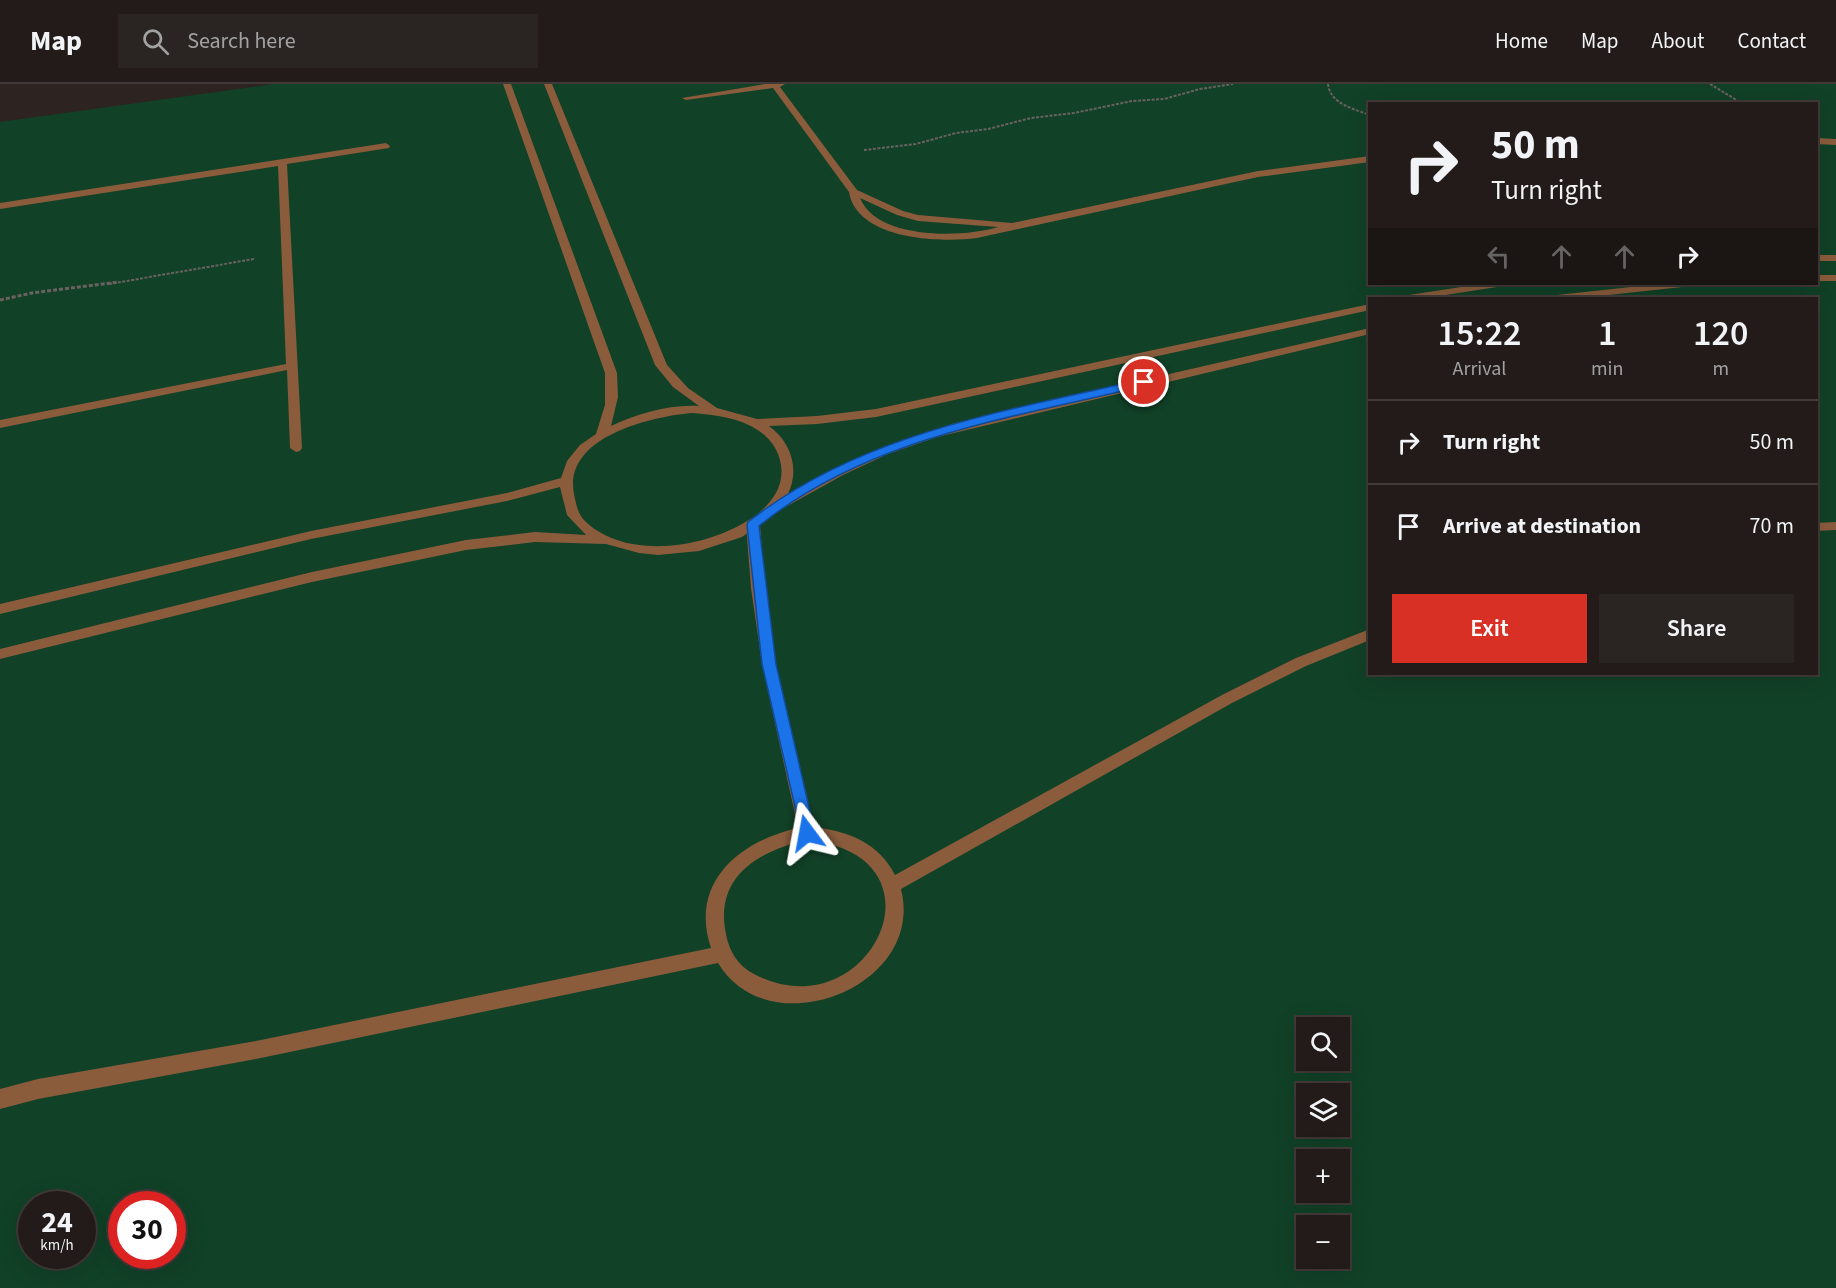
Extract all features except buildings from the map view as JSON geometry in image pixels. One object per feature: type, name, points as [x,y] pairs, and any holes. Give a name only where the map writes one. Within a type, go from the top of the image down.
[{"type":"street","points":[[507,84],[611,373],[614,388],[613,405],[601,435]]},
{"type":"street","points":[[548,84],[661,364],[670,378],[683,391],[715,410]]},
{"type":"street","points":[[686,98],[778,84],[824,153],[854,192],[900,213],[918,218],[1012,226]]},
{"type":"street","points":[[1818,141],[1836,142]]},
{"type":"street","points":[[0,206],[386,146]]},
{"type":"street","points":[[854,192],[854,200],[866,214],[892,228],[926,237],[963,237],[1258,174],[1368,159]]},
{"type":"street","points":[[282,162],[296,448]]},
{"type":"street","points":[[1818,258],[1836,258]]},
{"type":"street","points":[[1818,278],[1836,278]]},
{"type":"street","points":[[1415,297],[1491,285]]},
{"type":"street","points":[[1566,297],[1673,285]]},
{"type":"street","points":[[755,423],[817,420],[876,413],[1368,307]]},
{"type":"street","points":[[770,511],[782,495],[788,478],[788,462],[782,447],[771,434],[755,423],[715,410],[691,409],[659,412],[621,424],[601,435],[578,456],[566,481],[566,498],[573,514],[586,529],[606,540],[629,547],[654,550],[707,545],[753,525],[770,511],[813,484],[857,462],[925,436],[959,426],[1368,331]]},
{"type":"street","points":[[0,424],[292,366]]},
{"type":"street","points":[[0,609],[311,535],[507,497],[566,481]]},
{"type":"street","points":[[753,525],[769,664],[807,833]]},
{"type":"street","points":[[1818,527],[1836,526]]},
{"type":"street","points":[[0,654],[312,577],[466,545],[535,537],[606,540]]},
{"type":"street","points":[[891,886],[1227,699],[1301,663],[1368,635]]},
{"type":"street","points":[[807,833],[839,838],[869,853],[882,868],[891,886],[896,912],[889,938],[875,962],[853,981],[824,992],[793,996],[764,990],[739,975],[722,954],[713,928],[715,902],[726,876],[742,859],[762,845],[784,836],[807,833]]},
{"type":"street","points":[[0,1099],[38,1089],[256,1050],[722,954]]},
{"type":"path","points":[[824,153],[901,147],[1031,118],[1074,113],[1132,101],[1164,99],[1200,89],[1233,84]]},
{"type":"path","points":[[1328,84],[1329,93],[1333,98],[1349,107],[1368,113]]},
{"type":"path","points":[[1710,84],[1740,102]]},
{"type":"path","points":[[0,300],[32,293],[91,287],[285,254]]},
{"type":"green space","points":[[274,84],[1836,84],[1836,1288],[0,1288],[0,122]]},
{"type":"route","points":[[807,833],[769,664],[758,588],[753,525],[770,511],[813,484],[903,442],[959,426],[1144,382]]}]
